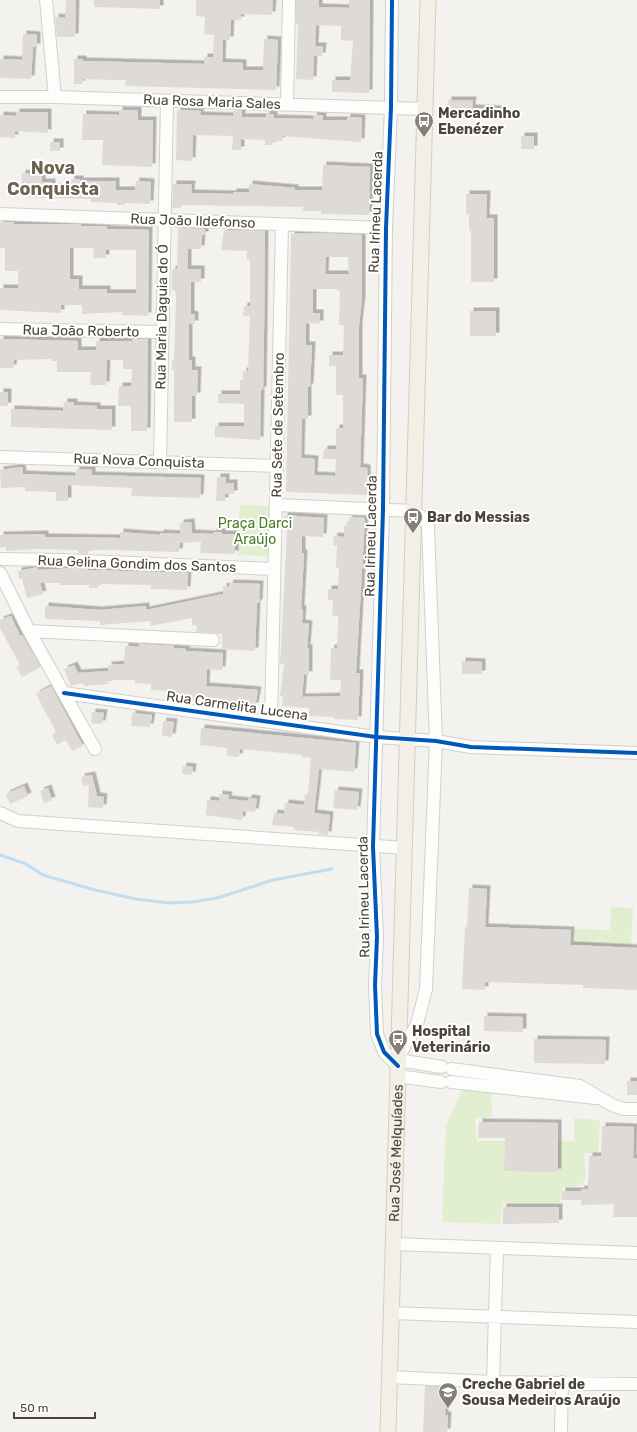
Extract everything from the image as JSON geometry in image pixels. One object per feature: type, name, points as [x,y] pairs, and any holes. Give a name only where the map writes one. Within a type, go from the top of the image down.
[{"type":"main road","points":[[405,849],[428,0]]},
{"type":"main road","name":"Rua José Melquíades","points":[[388,1432],[405,849]]},
{"type":"street","points":[[46,0],[55,97]]},
{"type":"street","points":[[287,104],[289,0]]},
{"type":"street","name":"Rua Irineu Lacerda","points":[[392,0],[391,108],[386,228],[383,510],[373,847],[377,936],[375,985],[377,1034],[384,1052],[398,1065]]},
{"type":"street","name":"Rua Rosa Maria Sales","points":[[0,97],[55,97],[424,108]]},
{"type":"street","name":"Rua Maria Daguia do Ó","points":[[160,462],[167,101]]},
{"type":"street","name":"Rua João Ildefonso","points":[[0,214],[386,228]]},
{"type":"street","name":"Rua Sete de Setembro","points":[[271,721],[274,569],[277,505],[282,225]]},
{"type":"street","name":"Rua João Roberto","points":[[0,329],[162,332]]},
{"type":"street","name":"Rua Nova Conquista","points":[[0,457],[277,466]]},
{"type":"street","points":[[277,505],[414,511],[425,519],[429,534],[436,741],[426,989],[417,1024],[398,1065]]},
{"type":"street","name":"Rua Gelina Gondim dos Santos","points":[[0,559],[61,560],[274,569]]},
{"type":"street","points":[[0,574],[29,631],[95,749]]},
{"type":"street","points":[[29,631],[213,640]]},
{"type":"street","name":"Rua Carmelita Lucena","points":[[64,693],[376,737],[436,741],[452,745],[492,749],[637,753]]},
{"type":"street","points":[[0,813],[18,821],[405,849]]},
{"type":"street","points":[[398,1065],[447,1068],[580,1086],[599,1098],[618,1107],[637,1109]]},
{"type":"street","points":[[398,1065],[446,1082],[599,1098]]},
{"type":"street","points":[[393,1244],[637,1253]]},
{"type":"street","points":[[493,1382],[493,1317],[497,1248]]},
{"type":"street","points":[[391,1313],[637,1322]]},
{"type":"street","points":[[390,1377],[493,1382],[637,1384]]},
{"type":"street","points":[[561,1432],[562,1382]]},
{"type":"green space","name":"Praça Darci Araújo","points":[[240,505],[273,506],[270,556],[237,555]]},
{"type":"green space","points":[[611,907],[633,908],[631,946],[573,944],[574,929],[610,930]]},
{"type":"green space","points":[[463,1088],[491,1092],[492,1117],[475,1119],[477,1141],[574,1141],[574,1118],[600,1120],[598,1153],[584,1153],[586,1175],[583,1185],[563,1188],[560,1203],[503,1203],[500,1224],[442,1222],[446,1125]]},
{"type":"building","points":[[66,0],[76,0],[75,37],[57,37],[55,17],[65,18]]},
{"type":"building","points":[[94,0],[160,0],[160,9],[94,7]]},
{"type":"building","points":[[196,0],[273,0],[272,15],[241,14],[241,20],[231,20],[230,40],[223,40],[222,62],[243,63],[243,70],[263,70],[264,39],[278,40],[276,90],[125,86],[126,80],[83,79],[82,84],[74,84],[74,59],[83,59],[83,61],[204,64],[204,57],[213,57],[214,35],[204,34],[205,17],[196,16]]},
{"type":"building","points":[[296,0],[319,0],[319,7],[349,8],[349,0],[370,0],[369,93],[332,92],[332,80],[350,80],[353,41],[341,40],[341,26],[316,25],[315,46],[323,46],[322,56],[314,56],[313,80],[296,79],[298,24],[296,24]]},
{"type":"building","points":[[23,34],[37,35],[37,47],[33,47],[31,79],[0,78],[0,59],[22,60]]},
{"type":"building","points":[[448,100],[473,100],[472,108],[501,109],[501,120],[447,119]]},
{"type":"building","points":[[119,110],[138,110],[138,120],[153,120],[152,167],[102,165],[103,140],[82,140],[83,114],[119,115]]},
{"type":"building","points":[[177,110],[201,111],[200,115],[233,116],[234,110],[242,111],[242,117],[266,117],[266,114],[274,114],[274,118],[313,119],[314,115],[323,115],[323,120],[347,120],[347,117],[362,118],[361,142],[282,136],[282,141],[273,141],[273,145],[265,145],[265,140],[241,139],[241,150],[232,150],[233,136],[193,135],[192,161],[176,160]]},
{"type":"building","points":[[16,112],[48,112],[48,133],[15,131],[15,138],[0,137],[0,115],[16,116]]},
{"type":"building","points":[[521,136],[534,136],[534,149],[521,149]]},
{"type":"building","points":[[50,142],[60,142],[60,151],[50,151]]},
{"type":"building","points":[[323,165],[370,167],[369,215],[321,214],[321,211],[302,211],[303,207],[181,205],[181,208],[172,208],[173,184],[192,184],[191,193],[233,194],[233,192],[249,192],[249,184],[295,188],[295,190],[322,190]]},
{"type":"building","points":[[22,173],[42,175],[42,182],[52,182],[52,187],[71,187],[71,179],[80,179],[80,181],[116,181],[116,190],[135,190],[136,181],[151,182],[150,204],[125,203],[125,205],[117,205],[117,203],[91,202],[91,199],[21,197]]},
{"type":"building","points":[[466,194],[487,194],[486,218],[494,218],[494,282],[471,282],[471,231],[469,231],[469,214],[466,214]]},
{"type":"building","points":[[0,222],[14,222],[14,224],[81,224],[81,226],[107,226],[107,229],[149,230],[148,316],[122,315],[122,312],[82,314],[82,305],[61,305],[61,313],[0,310],[0,288],[18,288],[18,271],[5,271],[5,248],[0,248]],"holes":[[[70,248],[94,248],[93,258],[106,258],[106,250],[136,250],[136,293],[107,293],[107,289],[79,289],[79,279],[70,279]]]},
{"type":"building","points":[[178,228],[205,229],[205,235],[202,235],[201,249],[188,249],[188,269],[201,269],[201,282],[191,282],[191,314],[195,315],[195,324],[189,324],[189,360],[192,360],[192,370],[198,370],[197,396],[192,396],[192,422],[174,422],[174,370],[172,370],[172,360],[174,360],[176,298],[175,290],[172,290],[172,269],[177,269]]},
{"type":"building","points":[[224,230],[265,231],[263,390],[261,390],[260,440],[215,437],[215,426],[244,426],[244,404],[218,403],[218,394],[240,394],[240,380],[243,380],[243,371],[248,371],[250,316],[243,316],[244,306],[250,306],[250,260],[247,260],[247,251],[221,250]]},
{"type":"building","points":[[317,233],[362,235],[362,299],[359,325],[359,378],[363,378],[360,467],[367,468],[368,495],[286,492],[291,234]],"holes":[[[326,257],[348,257],[349,274],[325,274]],[[313,289],[337,289],[337,291],[340,291],[339,325],[344,325],[343,355],[329,355],[329,366],[336,366],[336,395],[343,395],[343,428],[336,428],[336,449],[324,449],[323,459],[336,459],[335,476],[314,475],[315,459],[301,458],[302,419],[308,419],[308,387],[310,387],[312,345],[306,345],[306,323],[320,324],[320,313],[313,313]]]},
{"type":"building","points":[[470,311],[496,311],[496,336],[470,336]]},
{"type":"building","points":[[0,339],[78,341],[78,350],[96,350],[96,341],[132,341],[132,339],[148,339],[147,431],[131,431],[131,406],[118,406],[119,386],[131,386],[132,369],[123,369],[123,360],[107,360],[106,385],[90,385],[91,372],[57,372],[57,361],[51,361],[51,359],[14,360],[13,368],[0,368]]},
{"type":"building","points":[[0,392],[8,392],[8,406],[0,406]]},
{"type":"building","points":[[64,402],[74,402],[74,405],[97,406],[97,409],[112,409],[112,430],[11,427],[11,409],[63,411]]},
{"type":"building","points":[[22,467],[23,474],[75,476],[76,469],[92,470],[92,475],[201,478],[200,498],[131,496],[132,488],[68,485],[68,501],[56,501],[56,492],[25,491],[25,487],[1,488],[0,470]]},
{"type":"building","points":[[217,477],[226,477],[226,483],[234,483],[234,494],[225,494],[225,501],[216,501]]},
{"type":"building","points":[[284,515],[324,518],[323,537],[302,536],[302,553],[304,553],[301,609],[303,609],[302,623],[309,624],[307,648],[309,648],[309,675],[304,674],[302,697],[340,696],[341,680],[330,680],[331,648],[337,648],[338,623],[338,616],[332,616],[333,600],[328,600],[328,589],[338,589],[339,568],[336,568],[337,546],[333,545],[334,536],[344,537],[344,526],[348,526],[349,517],[365,518],[356,673],[360,673],[358,720],[309,716],[309,708],[282,706],[283,696],[280,696],[284,664],[280,664],[287,525],[284,525]]},
{"type":"building","points":[[191,522],[192,533],[213,534],[213,532],[222,532],[222,534],[235,534],[235,554],[200,553],[201,542],[180,543],[179,552],[88,550],[88,554],[78,553],[78,550],[36,549],[6,551],[6,547],[0,548],[0,535],[45,534],[45,537],[120,538],[120,532],[160,535],[160,533],[180,534],[180,523]]},
{"type":"building","points":[[38,567],[38,570],[78,568],[88,570],[188,573],[187,590],[151,589],[151,585],[98,584],[98,588],[89,588],[89,585],[40,583],[43,594],[27,598],[22,579],[19,579],[18,571]]},
{"type":"building","points":[[230,583],[260,584],[259,603],[257,603],[255,651],[222,649],[222,634],[196,632],[197,626],[192,625],[192,618],[151,626],[150,621],[100,625],[100,621],[45,619],[45,606],[99,610],[146,606],[146,610],[223,594],[223,586],[229,587]]},
{"type":"building","points":[[11,616],[20,636],[22,635],[41,667],[22,677],[16,667],[20,665],[0,628],[0,620]]},
{"type":"building","points":[[139,644],[174,646],[174,648],[186,649],[186,651],[223,653],[222,670],[207,669],[206,686],[258,690],[255,706],[192,699],[192,695],[169,694],[169,691],[151,690],[151,684],[135,683],[135,680],[107,680],[108,684],[84,686],[83,683],[71,686],[64,669],[74,665],[78,673],[109,671],[108,665],[124,664],[125,646],[139,647]]},
{"type":"building","points":[[462,661],[482,662],[482,674],[462,674]]},
{"type":"building","points":[[51,686],[83,746],[72,751],[66,740],[57,745],[52,735],[56,732],[36,694]]},
{"type":"building","points":[[92,712],[104,713],[102,724],[91,723]]},
{"type":"building","points":[[132,713],[152,715],[150,727],[131,726]]},
{"type":"building","points":[[163,721],[174,722],[172,737],[162,736]]},
{"type":"building","points":[[201,728],[356,743],[354,772],[319,769],[314,813],[330,815],[328,835],[319,834],[319,832],[294,830],[294,827],[272,825],[274,813],[284,814],[285,803],[304,805],[305,794],[308,794],[311,758],[302,757],[302,755],[240,749],[239,757],[227,756],[227,748],[200,745]]},
{"type":"building","points":[[183,766],[193,767],[192,775],[182,774]]},
{"type":"building","points":[[92,775],[97,796],[104,797],[103,808],[88,807],[89,785],[83,786],[81,777]]},
{"type":"building","points":[[24,786],[28,796],[10,804],[6,794]]},
{"type":"building","points":[[48,788],[52,800],[44,803],[40,791]]},
{"type":"building","points":[[335,790],[359,792],[357,810],[333,808]]},
{"type":"building","points":[[219,794],[229,795],[228,799],[248,801],[248,798],[257,799],[255,812],[243,811],[242,820],[206,815],[207,800],[219,801]]},
{"type":"building","points":[[469,888],[487,889],[485,927],[571,930],[570,945],[637,948],[637,990],[583,988],[583,985],[485,982],[485,990],[462,989],[465,927],[467,927]]},
{"type":"building","points":[[484,1016],[523,1017],[523,1032],[484,1031]]},
{"type":"building","points":[[534,1039],[606,1040],[605,1064],[534,1063]]},
{"type":"building","points":[[627,1081],[637,1081],[637,1095],[627,1095]]},
{"type":"building","points":[[479,1122],[558,1123],[558,1172],[504,1171],[505,1138],[478,1138]]},
{"type":"building","points":[[602,1126],[634,1127],[633,1158],[637,1158],[637,1217],[613,1217],[614,1204],[581,1205],[581,1200],[562,1200],[562,1191],[581,1191],[581,1189],[588,1189],[589,1156],[601,1156]]},
{"type":"building","points":[[503,1207],[559,1207],[559,1223],[503,1224]]},
{"type":"building","points":[[425,1386],[446,1387],[445,1415],[448,1415],[447,1432],[423,1432]]},
{"type":"waterway","points":[[0,855],[26,864],[43,875],[95,890],[136,899],[170,903],[192,902],[217,898],[273,880],[332,869]]},
{"type":"cycle path","points":[[392,0],[391,107],[386,228],[383,510],[373,847],[377,937],[375,985],[377,1034],[384,1052],[398,1066]]},
{"type":"cycle path","points":[[64,693],[376,737],[436,741],[471,747],[637,753]]},
{"type":"place","name":"Mercadinho Ebenézer","points":[[424,138]]},
{"type":"place","name":"Bar do Messias","points":[[413,534]]},
{"type":"place","name":"Hospital Veterinário","points":[[398,1056]]},
{"type":"place","name":"Creche Gabriel de Sousa Medeiros Araújo","points":[[448,1409]]},
{"type":"district","name":"Nova Conquista","points":[[53,178]]}]
